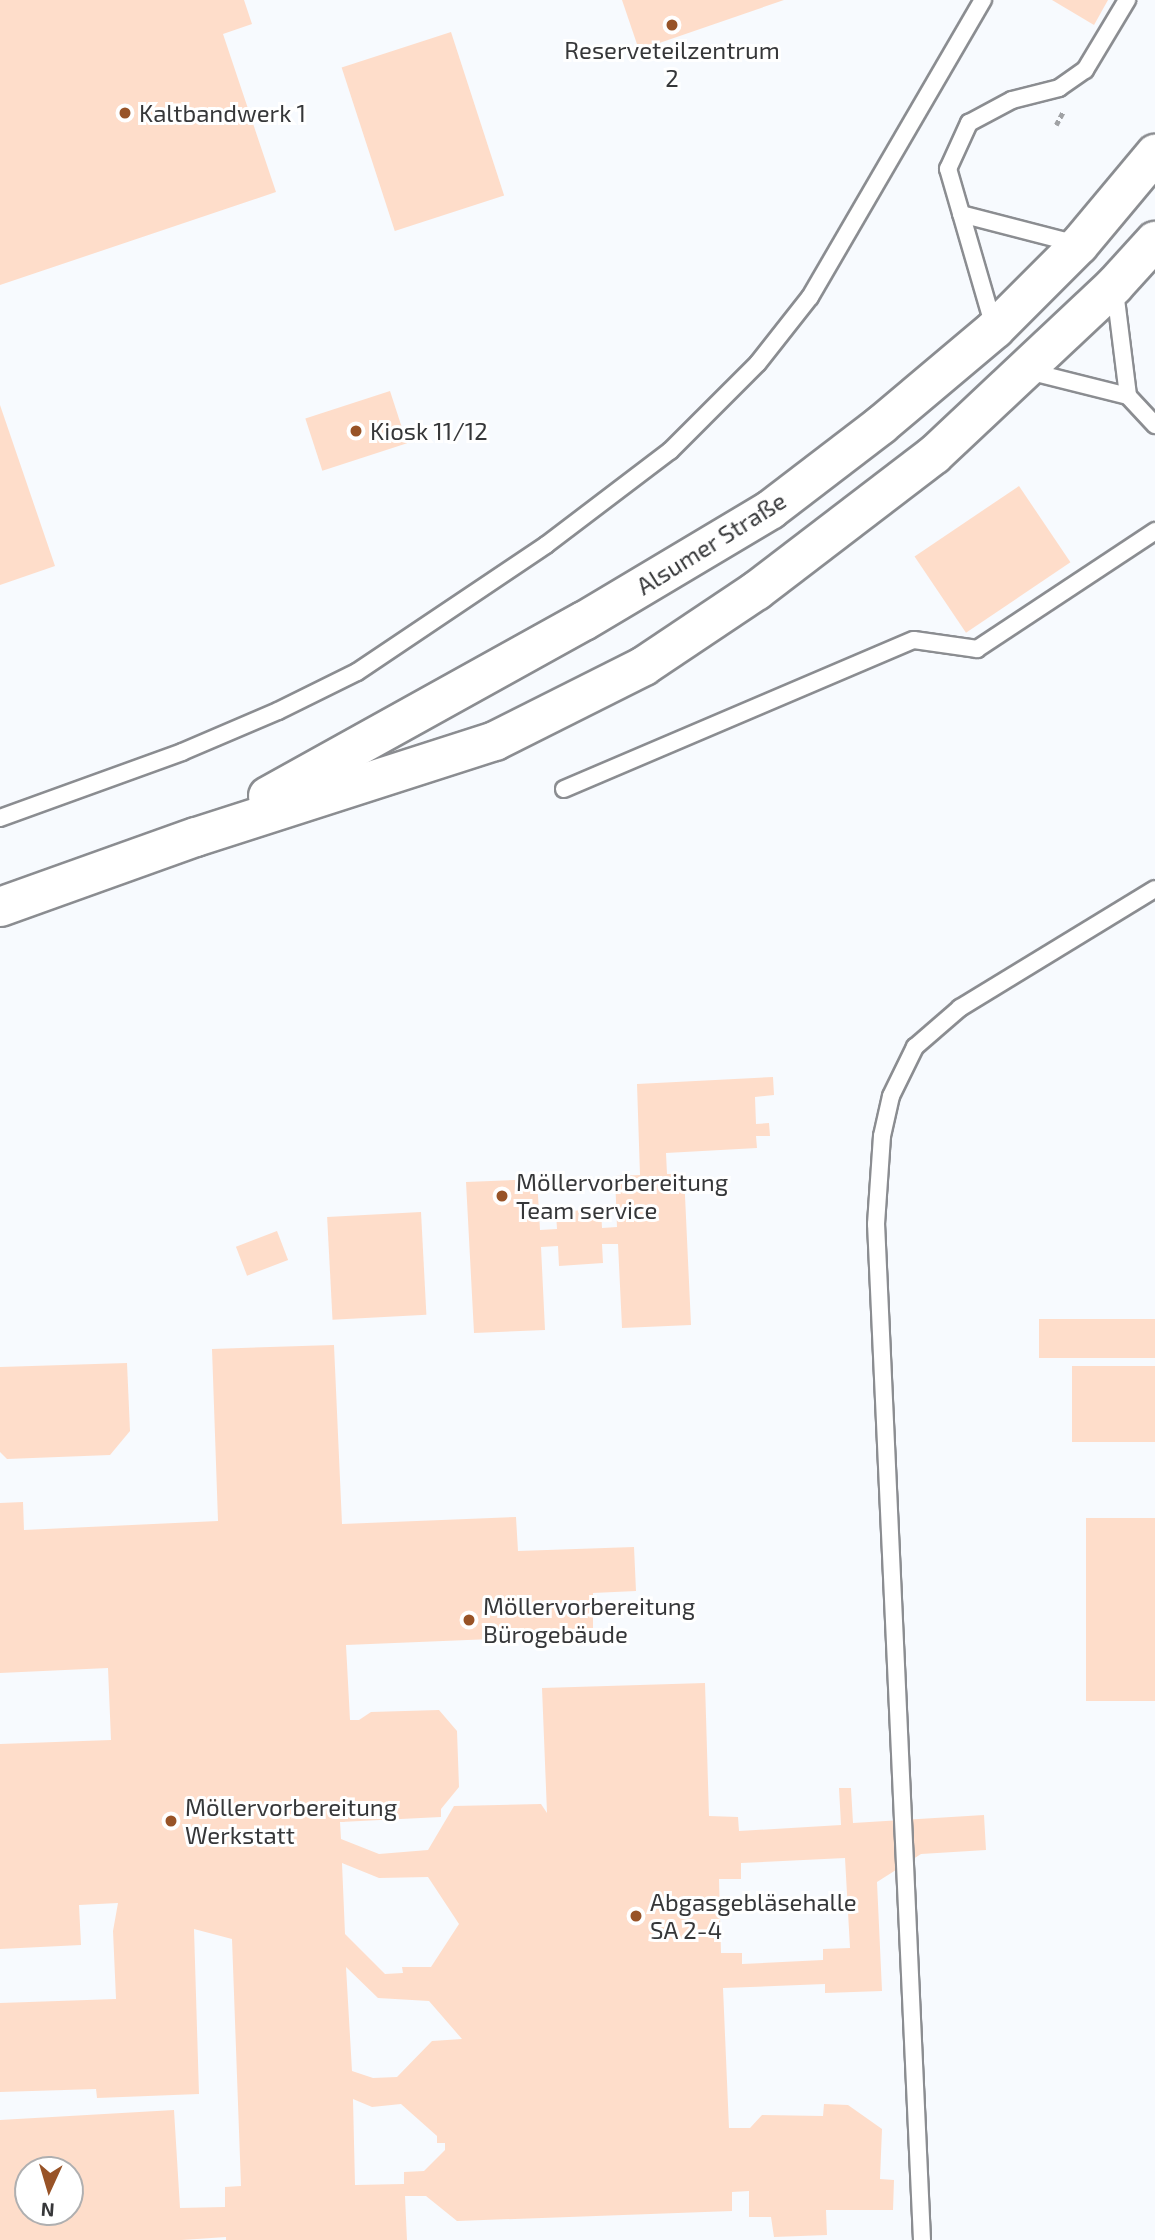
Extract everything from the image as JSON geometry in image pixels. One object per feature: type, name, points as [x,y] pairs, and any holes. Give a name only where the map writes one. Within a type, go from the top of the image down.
[{"type":"street","name":"Alsumer Straße","points":[[196,837],[584,621],[770,510],[881,425],[995,329],[1079,245],[1155,155]]},
{"type":"street","name":"Alsumer Straße","points":[[0,907],[196,837],[495,741],[644,666],[756,591],[934,455],[1114,286],[1155,241]]},
{"type":"lane","points":[[0,818],[182,752],[278,711],[357,672],[546,545],[670,451],[758,363],[810,297],[983,0]]},
{"type":"lane","points":[[995,329],[948,169],[969,123],[1012,100],[1059,88],[1085,70],[1127,0]]},
{"type":"lane","points":[[961,214],[1079,245]]},
{"type":"lane","points":[[1114,286],[1128,396]]},
{"type":"lane","points":[[1026,370],[1128,396],[1155,425]]},
{"type":"lane","points":[[564,789],[914,640],[977,649],[1155,531]]},
{"type":"lane","points":[[922,2240],[876,1224],[882,1136],[891,1096],[915,1047],[960,1008],[1155,889]]},
{"type":"building","name":"Kaltbandwerk 1","points":[[0,0],[244,0],[252,24],[223,34],[276,192],[0,285]]},
{"type":"building","name":"Reserveteilzentrum 2","points":[[622,0],[784,0],[639,50]]},
{"type":"building","points":[[1052,0],[1108,0],[1094,25]]},
{"type":"building","points":[[451,32],[504,196],[395,231],[342,68]]},
{"type":"building","name":"Kiosk 11/12","points":[[390,391],[407,443],[322,471],[305,419]]},
{"type":"building","points":[[0,405],[55,566],[0,585]]},
{"type":"building","points":[[1019,486],[1070,562],[966,633],[915,556]]},
{"type":"building","name":"Möllervorbereitung Team service","points":[[773,1077],[774,1095],[755,1097],[756,1124],[769,1123],[770,1136],[756,1136],[757,1148],[666,1153],[667,1174],[684,1174],[691,1325],[622,1328],[618,1244],[602,1244],[603,1263],[559,1266],[558,1246],[541,1247],[545,1330],[474,1333],[466,1182],[537,1179],[540,1230],[557,1229],[556,1212],[601,1209],[602,1228],[617,1227],[615,1176],[640,1175],[637,1084]]},
{"type":"building","points":[[421,1212],[426,1315],[333,1320],[327,1217]]},
{"type":"building","points":[[277,1231],[288,1260],[247,1276],[236,1247]]},
{"type":"building","points":[[1039,1319],[1155,1319],[1155,1358],[1039,1358]]},
{"type":"building","points":[[334,1345],[342,1524],[516,1517],[518,1551],[634,1547],[636,1591],[593,1593],[593,1635],[346,1645],[350,1720],[359,1720],[371,1712],[439,1710],[457,1731],[459,1787],[441,1809],[441,1817],[340,1822],[341,1839],[379,1854],[428,1850],[454,1806],[541,1804],[547,1813],[542,1688],[705,1683],[709,1816],[738,1817],[739,1831],[841,1825],[839,1788],[851,1788],[853,1823],[984,1815],[986,1850],[921,1854],[877,1882],[882,1991],[825,1993],[825,1984],[723,1988],[729,2128],[750,2128],[762,2115],[823,2116],[824,2104],[848,2105],[882,2129],[880,2179],[894,2180],[893,2210],[826,2210],[827,2235],[774,2237],[771,2217],[749,2217],[749,2191],[732,2192],[732,2211],[457,2221],[426,2196],[405,2196],[407,2240],[226,2240],[226,2237],[182,2240],[0,2240],[0,2120],[174,2110],[180,2208],[225,2207],[225,2187],[241,2186],[232,1939],[194,1929],[199,2094],[97,2098],[96,2089],[0,2092],[0,2003],[116,1999],[113,1931],[118,1903],[79,1905],[81,1945],[0,1949],[0,1744],[111,1740],[108,1668],[0,1673],[0,1503],[23,1502],[24,1530],[218,1521],[212,1349]],"holes":[[[845,1858],[850,1948],[823,1949],[823,1960],[742,1964],[742,1953],[721,1953],[719,1879],[741,1879],[741,1863]],[[342,1863],[379,1878],[428,1877],[459,1924],[431,1967],[402,1967],[403,1973],[385,1974],[345,1934]],[[346,1967],[378,1998],[429,2001],[462,2039],[432,2041],[397,2077],[373,2078],[352,2071]],[[353,2099],[372,2107],[401,2104],[437,2136],[437,2143],[445,2143],[445,2150],[424,2171],[404,2172],[404,2184],[355,2185]]]},
{"type":"building","points":[[127,1363],[130,1431],[110,1455],[7,1459],[0,1452],[0,1367]]},
{"type":"building","points":[[1072,1366],[1155,1366],[1155,1442],[1072,1442]]},
{"type":"building","points":[[1086,1518],[1155,1518],[1155,1701],[1086,1701]]},
{"type":"place","name":"Reserveteilzentrum 2","points":[[672,25]]},
{"type":"place","name":"Kaltbandwerk 1","points":[[125,113]]},
{"type":"place","name":"Kiosk 11/12","points":[[356,431]]},
{"type":"place","name":"Möllervorbereitung Team service","points":[[502,1196]]},
{"type":"place","name":"Möllervorbereitung Bürogebäude","points":[[469,1620]]},
{"type":"place","name":"Möllervorbereitung Werkstatt","points":[[171,1821]]},
{"type":"place","name":"Abgasgebläsehalle SA 2-4","points":[[636,1916]]}]
